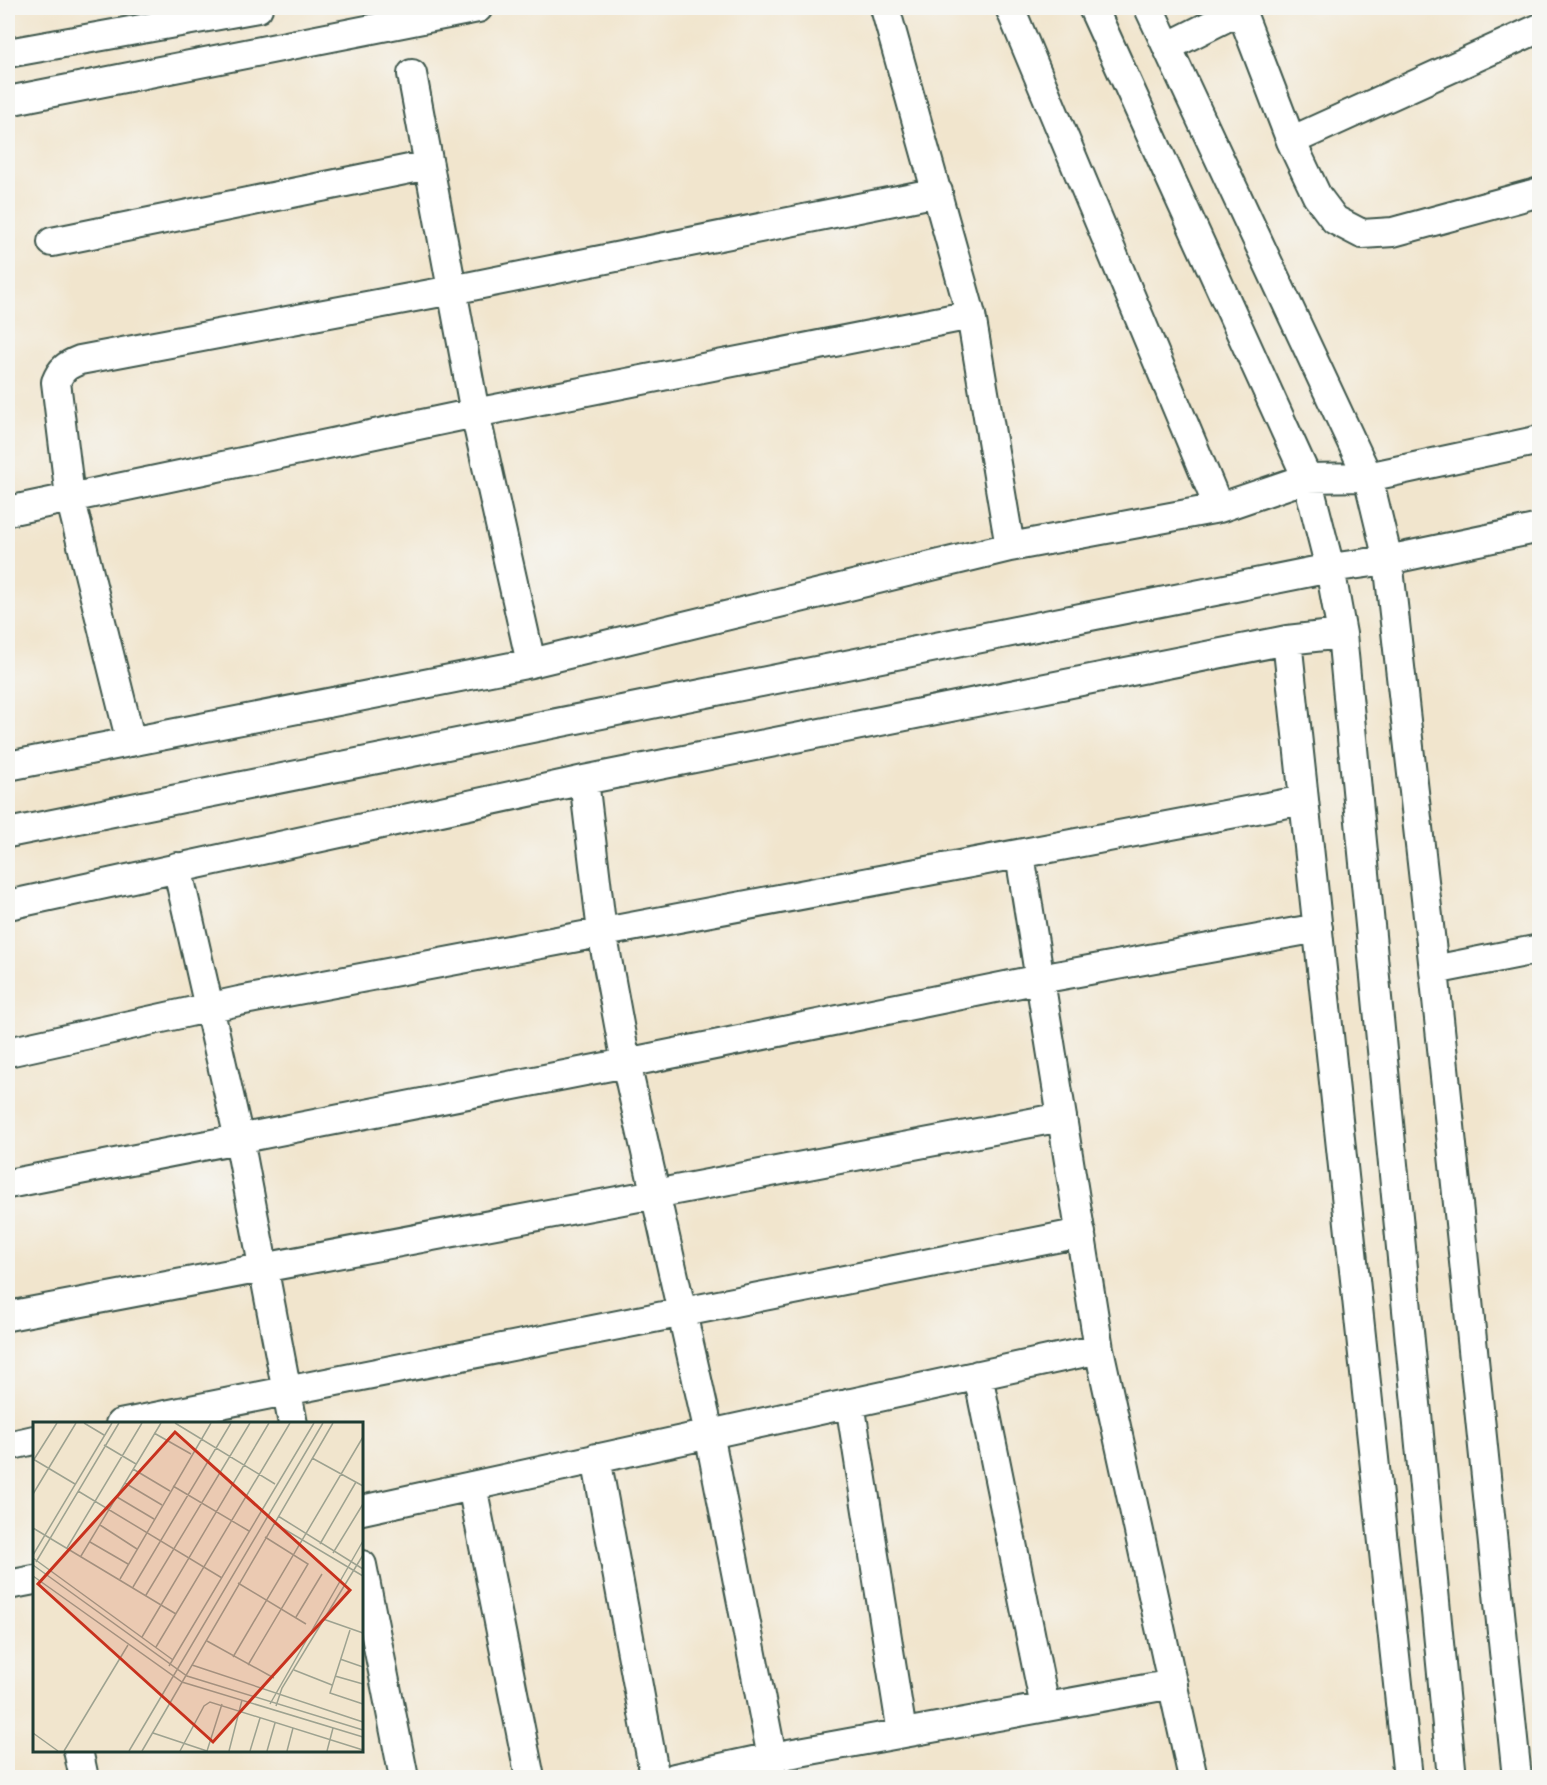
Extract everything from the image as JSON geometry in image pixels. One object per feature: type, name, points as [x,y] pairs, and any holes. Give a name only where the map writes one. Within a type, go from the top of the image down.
[{"type":"street","points":[[8,53],[258,8]]},
{"type":"street","points":[[8,101],[478,8]]},
{"type":"street","points":[[885,8],[971,315],[1010,547]]},
{"type":"street","points":[[1010,8],[1218,508]]},
{"type":"street","points":[[1093,8],[1306,478],[1330,568],[1342,634],[1452,1778]]},
{"type":"street","points":[[1149,8],[1368,477],[1388,560],[1434,970],[1517,1778]]},
{"type":"street","points":[[1167,47],[1242,8],[1291,141],[1317,196],[1335,220],[1362,234],[1392,232],[1539,192]]},
{"type":"street","points":[[1291,141],[1539,28]]},
{"type":"street","points":[[412,74],[475,413],[531,663]]},
{"type":"street","points":[[52,242],[429,165]]},
{"type":"street","points":[[131,742],[70,497],[56,382],[60,371],[69,364],[938,192]]},
{"type":"street","points":[[8,511],[475,413],[971,315]]},
{"type":"street","points":[[8,766],[531,663],[1010,547],[1218,508],[1306,478],[1368,477],[1539,441]]},
{"type":"street","points":[[8,833],[1330,568],[1388,560],[1539,528]]},
{"type":"street","points":[[8,905],[584,780],[1287,640],[1342,634]]},
{"type":"street","points":[[1287,640],[1408,1778]]},
{"type":"street","points":[[584,780],[602,932],[626,1063],[710,1433],[774,1767]]},
{"type":"street","points":[[8,1052],[210,1008],[1304,800]]},
{"type":"street","points":[[1020,855],[1099,1349],[1193,1778]]},
{"type":"street","points":[[177,867],[239,1139],[293,1422]]},
{"type":"street","points":[[8,1184],[1040,979],[1318,928]]},
{"type":"street","points":[[1434,970],[1539,949]]},
{"type":"street","points":[[8,1316],[1062,1118]]},
{"type":"street","points":[[130,1422],[1081,1233]]},
{"type":"street","points":[[363,1510],[1099,1349]]},
{"type":"street","points":[[978,1375],[1045,1707]]},
{"type":"street","points":[[850,1403],[902,1733]]},
{"type":"street","points":[[8,1446],[33,1440]]},
{"type":"street","points":[[596,1458],[655,1778]]},
{"type":"street","points":[[472,1485],[530,1778]]},
{"type":"street","points":[[363,1569],[404,1778]]},
{"type":"street","points":[[8,1585],[33,1580]]},
{"type":"street","points":[[675,1778],[774,1767],[902,1733],[1173,1684]]},
{"type":"street","points":[[78,1752],[84,1778]]}]
